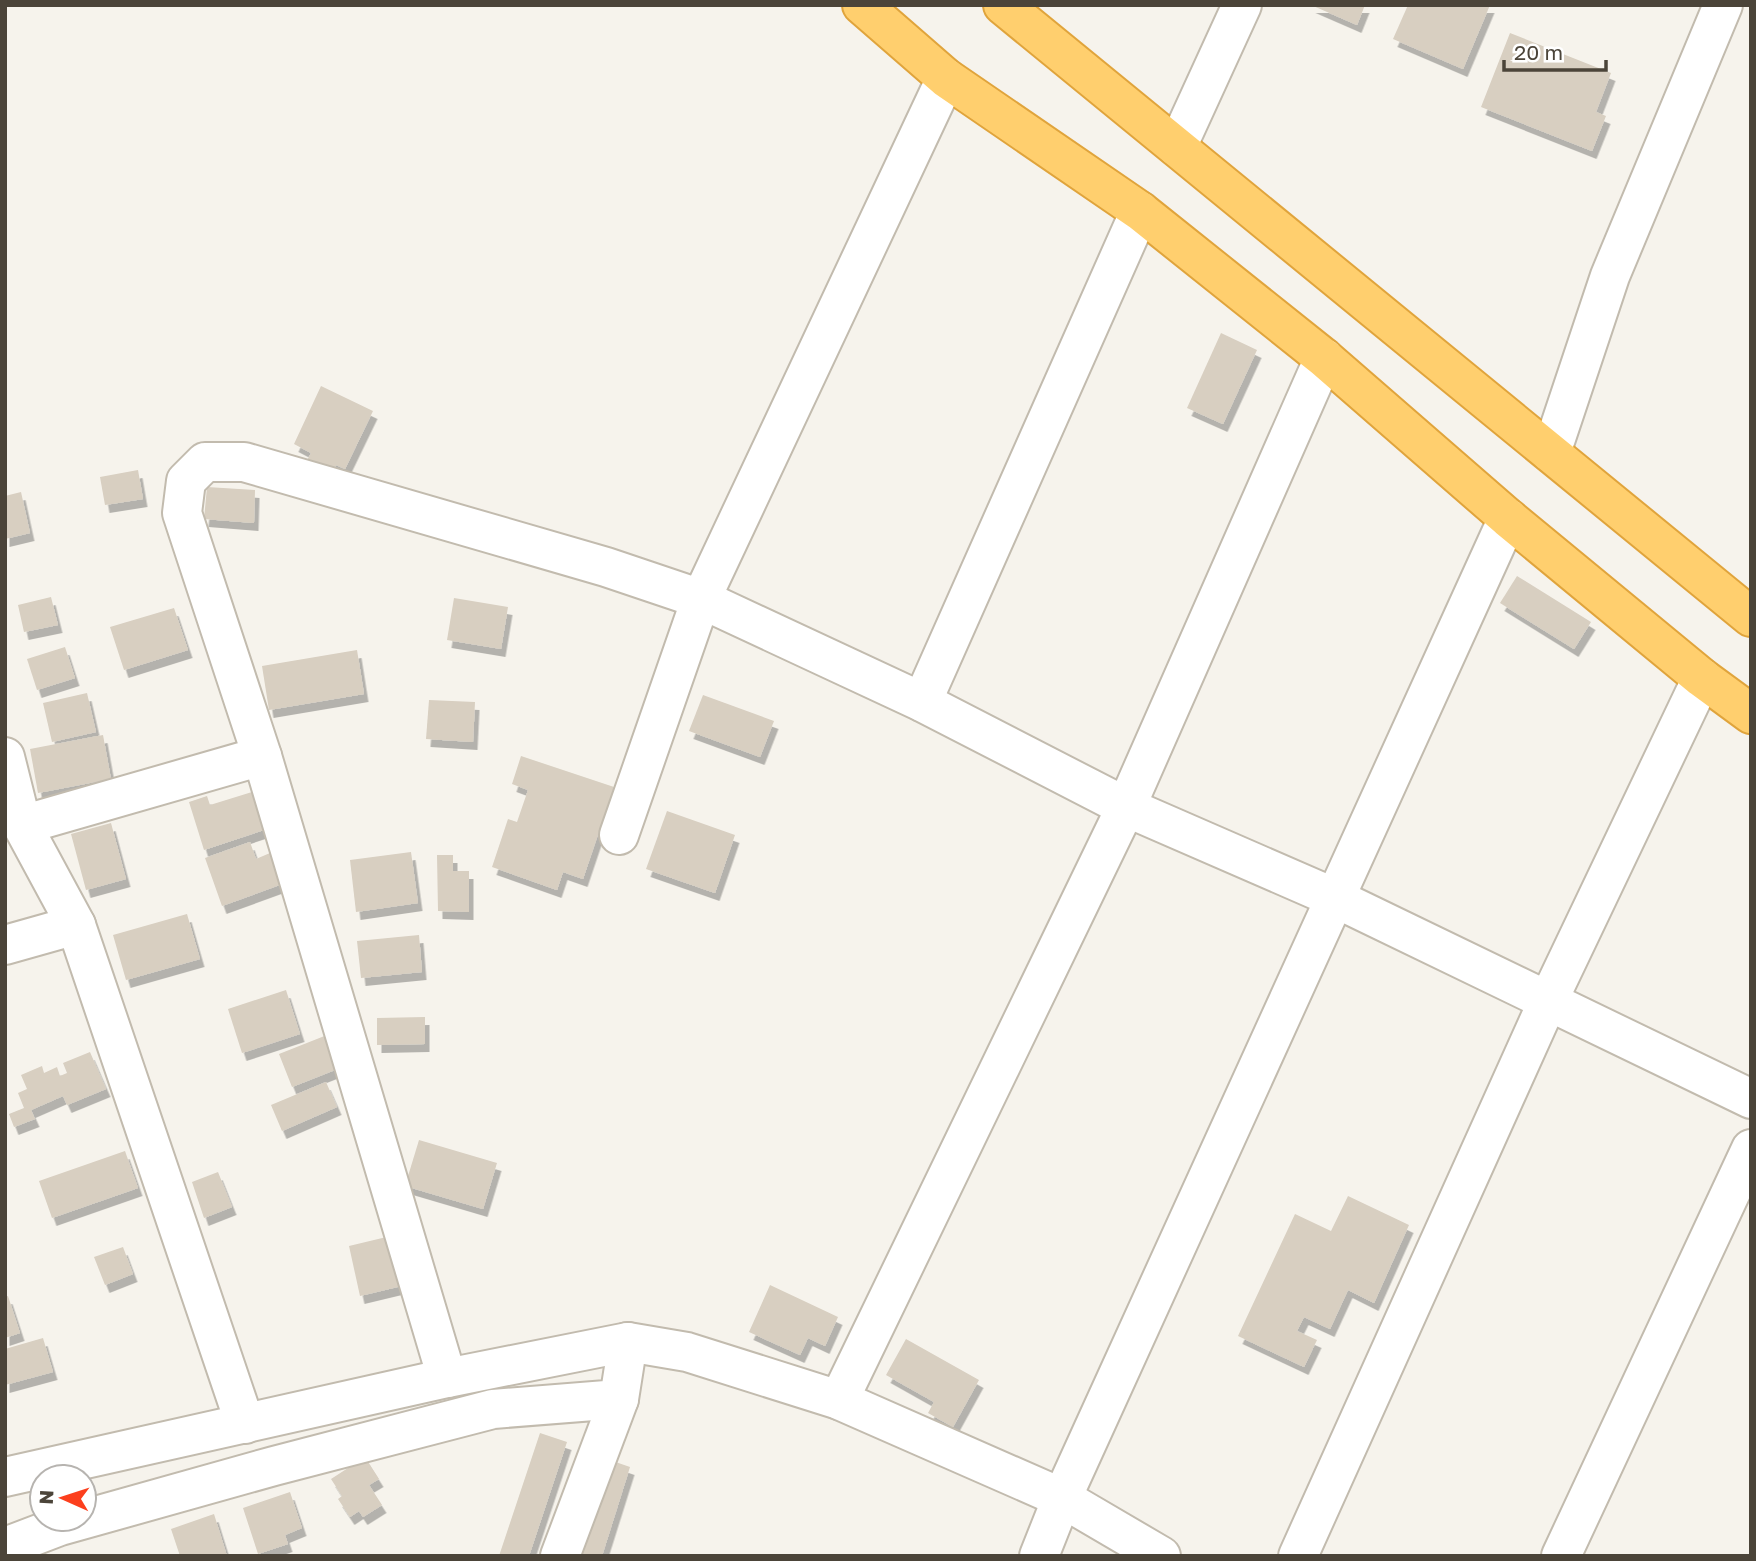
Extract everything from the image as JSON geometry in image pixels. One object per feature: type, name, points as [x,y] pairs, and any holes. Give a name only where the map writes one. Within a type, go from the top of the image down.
[{"type":"highway","points":[[862,5],[946,78],[1140,211],[1324,358],[1508,518],[1702,678],[1751,714]]},
{"type":"highway","points":[[1003,5],[1751,617]]},
{"type":"street","points":[[1177,147],[1242,5]]},
{"type":"street","points":[[1550,453],[1610,276],[1723,5]]},
{"type":"street","points":[[619,835],[701,599],[946,78]]},
{"type":"street","points":[[922,702],[1140,211]]},
{"type":"street","points":[[839,1400],[1125,807],[1324,358]]},
{"type":"street","points":[[447,1378],[262,756],[182,513],[186,481],[205,462],[244,462],[606,566],[701,599],[922,702],[1125,807],[1335,898],[1751,1099]]},
{"type":"street","points":[[1039,1556],[1062,1498],[1508,518]]},
{"type":"street","points":[[1298,1556],[1548,1001],[1702,678]]},
{"type":"street","points":[[22,825],[262,756]]},
{"type":"street","points":[[5,757],[22,825],[76,925],[245,1424]]},
{"type":"street","points":[[5,945],[76,925]]},
{"type":"street","points":[[1561,1556],[1751,1149]]},
{"type":"street","points":[[560,1556],[619,1399],[628,1342]]},
{"type":"street","points":[[7,1472],[628,1342],[687,1352],[839,1400],[1062,1498],[1161,1556]]},
{"type":"street","points":[[5,1547],[64,1541],[274,1466],[493,1409],[619,1399]]},
{"type":"building","points":[[1311,5],[1365,5],[1357,25]]},
{"type":"building","points":[[1408,5],[1490,5],[1463,69],[1393,39]]},
{"type":"building","points":[[1510,33],[1611,73],[1596,112],[1606,116],[1592,151],[1481,107]]},
{"type":"building","points":[[1221,333],[1257,350],[1223,424],[1187,408]]},
{"type":"building","points":[[321,386],[373,411],[345,469],[336,465],[329,480],[303,468],[311,453],[294,444]]},
{"type":"building","points":[[138,470],[143,499],[105,505],[100,477]]},
{"type":"building","points":[[207,487],[255,490],[254,523],[204,519]]},
{"type":"building","points":[[21,492],[30,533],[5,539],[5,496]]},
{"type":"building","points":[[1517,576],[1591,622],[1574,649],[1500,603]]},
{"type":"building","points":[[51,597],[58,625],[24,632],[18,605]]},
{"type":"building","points":[[454,598],[508,607],[501,649],[447,640]]},
{"type":"building","points":[[174,608],[188,650],[124,670],[110,627]]},
{"type":"building","points":[[65,647],[75,678],[37,690],[27,659]]},
{"type":"building","points":[[357,650],[364,694],[269,710],[262,666]]},
{"type":"building","points":[[87,693],[96,732],[52,742],[43,703]]},
{"type":"building","points":[[703,695],[774,721],[760,757],[689,731]]},
{"type":"building","points":[[429,700],[475,702],[473,742],[426,739]]},
{"type":"building","points":[[103,735],[111,779],[38,793],[30,749]]},
{"type":"building","points":[[521,756],[614,787],[583,879],[563,872],[557,890],[492,867],[508,819],[517,822],[528,790],[512,784]]},
{"type":"building","points":[[252,792],[264,830],[204,850],[189,802],[207,796],[210,805]]},
{"type":"building","points":[[667,811],[735,835],[715,893],[646,869]]},
{"type":"building","points":[[111,823],[126,879],[86,890],[71,834]]},
{"type":"building","points":[[250,842],[256,859],[277,850],[288,882],[222,906],[205,858]]},
{"type":"building","points":[[411,852],[418,903],[356,912],[350,860]]},
{"type":"building","points":[[437,855],[453,855],[453,871],[469,871],[469,912],[438,911]]},
{"type":"building","points":[[187,914],[200,959],[126,980],[113,935]]},
{"type":"building","points":[[419,935],[422,972],[361,978],[357,941]]},
{"type":"building","points":[[286,990],[300,1034],[242,1053],[228,1009]]},
{"type":"building","points":[[425,1017],[425,1044],[377,1045],[377,1018]]},
{"type":"building","points":[[327,1035],[340,1068],[292,1087],[279,1054]]},
{"type":"building","points":[[90,1052],[106,1089],[67,1105],[63,1096],[31,1110],[35,1119],[14,1127],[9,1114],[24,1108],[18,1093],[27,1089],[21,1075],[42,1066],[44,1073],[57,1067],[60,1076],[67,1073],[63,1063]]},
{"type":"building","points":[[326,1082],[337,1107],[282,1131],[271,1105]]},
{"type":"building","points":[[419,1140],[497,1163],[483,1209],[405,1186]]},
{"type":"building","points":[[125,1151],[138,1188],[52,1218],[39,1181]]},
{"type":"building","points":[[218,1172],[232,1207],[204,1218],[192,1182]]},
{"type":"building","points":[[1348,1196],[1409,1225],[1374,1303],[1348,1290],[1330,1329],[1304,1317],[1297,1331],[1317,1340],[1304,1367],[1238,1336],[1295,1214],[1331,1231]]},
{"type":"building","points":[[399,1234],[410,1284],[360,1296],[349,1246]]},
{"type":"building","points":[[123,1247],[133,1274],[105,1285],[94,1257]]},
{"type":"building","points":[[770,1285],[838,1317],[825,1346],[808,1338],[800,1355],[749,1332]]},
{"type":"building","points":[[8,1296],[20,1333],[5,1338],[5,1297]]},
{"type":"building","points":[[43,1338],[53,1372],[5,1385],[5,1349]]},
{"type":"building","points":[[906,1339],[979,1380],[953,1427],[928,1413],[934,1402],[886,1375]]},
{"type":"building","points":[[540,1433],[567,1442],[529,1556],[499,1556]]},
{"type":"building","points":[[365,1457],[379,1479],[369,1485],[382,1505],[363,1517],[359,1511],[350,1517],[338,1499],[342,1496],[331,1479]]},
{"type":"building","points":[[604,1458],[630,1467],[602,1556],[573,1556]]},
{"type":"building","points":[[290,1492],[302,1528],[285,1535],[288,1544],[258,1554],[243,1508]]},
{"type":"building","points":[[214,1514],[227,1556],[180,1556],[171,1529]]}]
